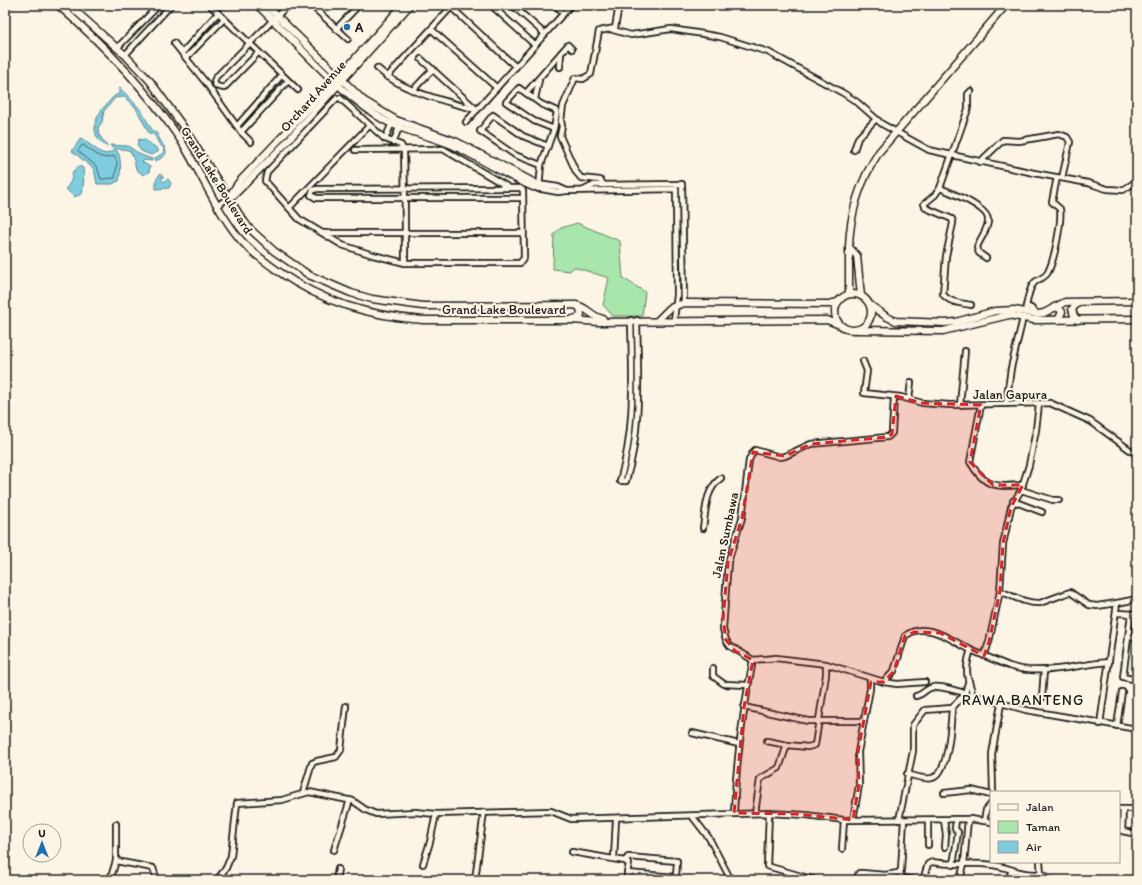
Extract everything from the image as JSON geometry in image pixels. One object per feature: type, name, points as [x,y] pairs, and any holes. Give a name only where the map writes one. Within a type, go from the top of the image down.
[{"type":"street","name":"Grand Lake Boulevard","points":[[58,5],[103,46],[128,74],[180,139],[217,206],[239,238],[267,263],[321,297],[346,306],[392,317],[423,320],[570,320],[598,322],[608,320],[827,320],[840,325]]},
{"type":"street","name":"Grand Lake Boulevard","points":[[69,5],[136,66],[168,105],[249,228],[274,251],[309,275],[351,293],[372,299],[423,306],[576,305],[583,307],[594,317],[608,320]]},
{"type":"street","points":[[117,48],[158,5]]},
{"type":"street","points":[[125,55],[171,5]]},
{"type":"street","points":[[210,5],[298,90]]},
{"type":"street","points":[[257,5],[275,18],[338,80],[393,122],[456,141],[537,186],[567,191],[581,191],[682,184]]},
{"type":"street","points":[[266,5],[275,18]]},
{"type":"street","points":[[258,53],[224,88],[216,86],[214,81],[216,78],[248,43],[288,5]]},
{"type":"street","points":[[311,5],[348,40]]},
{"type":"street","name":"Orchard Avenue","points":[[398,14],[403,5]]},
{"type":"street","name":"Orchard Avenue","points":[[217,206],[229,197],[234,196],[284,146],[338,80],[398,14],[410,5]]},
{"type":"street","points":[[491,5],[535,45]]},
{"type":"street","points":[[512,5],[545,34]]},
{"type":"street","points":[[555,5],[564,13]]},
{"type":"street","points":[[466,122],[571,5]]},
{"type":"street","points":[[613,30],[616,26],[620,5]]},
{"type":"street","points":[[848,294],[850,223],[858,191],[875,158],[1006,5]]},
{"type":"street","points":[[336,29],[356,6]]},
{"type":"street","points":[[387,77],[452,6],[516,67]]},
{"type":"street","points":[[182,52],[218,13]]},
{"type":"street","points":[[186,58],[224,19]]},
{"type":"street","points":[[431,29],[497,88]]},
{"type":"street","points":[[604,185],[600,180],[581,178],[576,172],[560,136],[563,106],[575,78],[583,79],[591,74],[599,31],[603,29],[631,35],[671,29],[720,37],[768,52],[843,93],[876,119],[929,150],[951,156],[1117,190],[1127,188],[1137,181]]},
{"type":"street","points":[[103,46],[108,40]]},
{"type":"street","points":[[174,43],[241,132],[251,142]]},
{"type":"street","points":[[526,93],[568,46],[572,49]]},
{"type":"street","points":[[560,67],[562,53]]},
{"type":"street","points":[[421,59],[477,110]]},
{"type":"street","points":[[128,74],[136,66]]},
{"type":"street","points":[[377,68],[387,77],[413,90],[477,110]]},
{"type":"street","points":[[413,90],[433,69]]},
{"type":"street","points":[[237,126],[282,75]]},
{"type":"street","points":[[535,100],[540,78]]},
{"type":"street","points":[[241,132],[288,81]]},
{"type":"street","points":[[537,186],[541,165],[554,129],[557,111],[535,100],[518,88],[506,102],[534,121],[554,129]]},
{"type":"street","points":[[971,91],[968,94],[968,109],[940,188],[936,195],[924,204],[926,208],[952,219],[953,223],[946,256],[943,294],[946,298],[952,301],[971,305]]},
{"type":"street","points":[[404,263],[405,232],[405,198],[405,190],[404,151],[402,145],[385,139],[340,98],[335,99],[267,172],[265,181],[299,219],[342,245],[373,256],[404,263],[520,263],[524,258],[524,198],[522,189],[510,188],[405,190],[318,189],[313,190],[312,195],[316,198],[405,198],[524,198]]},
{"type":"street","points":[[541,165],[515,155],[480,131],[493,115],[523,136],[548,146]]},
{"type":"street","points":[[854,150],[858,138],[876,119]]},
{"type":"street","points":[[385,139],[393,122]]},
{"type":"street","points":[[393,142],[400,125]]},
{"type":"street","points":[[289,208],[369,126]]},
{"type":"street","points":[[980,162],[1003,140],[1019,141],[1059,134],[1067,137],[1070,142],[1052,202],[1060,209],[1060,227],[1050,267],[1045,277],[1035,282],[1032,286],[1011,368],[1006,404]]},
{"type":"street","points":[[355,150],[404,151],[444,149],[510,188]]},
{"type":"street","points":[[581,191],[594,185],[676,189],[682,184]]},
{"type":"street","points":[[682,184],[684,303]]},
{"type":"street","points":[[940,188],[960,195],[980,208],[988,216],[989,219],[986,228],[977,247],[979,253],[986,258]]},
{"type":"street","points":[[674,320],[677,253],[676,189]]},
{"type":"street","points":[[323,233],[523,233]]},
{"type":"street","points":[[849,247],[857,256],[861,296]]},
{"type":"street","points":[[677,253],[682,253]]},
{"type":"street","points":[[658,320],[675,305],[684,303],[829,304],[838,302],[848,294],[861,296],[870,305],[887,317],[904,322],[956,322],[995,311],[1014,310],[1037,314],[1044,313],[1065,302],[1137,301]]},
{"type":"street","points":[[838,302],[835,314],[840,325],[851,331],[943,331],[1002,316],[1025,312]]},
{"type":"street","points":[[1078,320],[1074,316],[1072,309],[1079,302]]},
{"type":"street","points":[[570,320],[580,317],[580,308],[576,305]]},
{"type":"street","points":[[858,330],[864,327],[871,317],[870,305]]},
{"type":"street","points":[[1054,307],[1060,309],[1062,312],[1058,320]]},
{"type":"street","points":[[1025,312],[1034,320],[1137,320]]},
{"type":"street","points":[[634,320],[638,393],[637,432],[626,481],[620,481],[627,458],[631,432],[634,320]]},
{"type":"street","points":[[960,405],[965,351]]},
{"type":"street","name":"Jalan Gapura","points":[[863,361],[867,370],[864,393],[909,399],[922,403],[981,406],[1050,403],[1090,420],[1137,455]]},
{"type":"street","points":[[909,399],[911,382]]},
{"type":"street","points":[[632,393],[638,393]]},
{"type":"street","name":"Jalan Sumbawa","points":[[753,660],[730,646],[726,640],[723,629],[728,562],[742,518],[750,460],[753,452],[755,450],[777,456],[785,456],[810,444],[888,437],[892,433],[894,397]]},
{"type":"street","points":[[984,656],[989,642],[1000,591],[1003,544],[1013,501],[1022,488],[1036,430],[1039,404]]},
{"type":"street","points":[[981,406],[970,462],[982,478],[993,485],[1022,488],[1053,500],[1059,500]]},
{"type":"street","points":[[631,432],[637,432]]},
{"type":"street","points":[[703,528],[708,496],[714,483],[721,478]]},
{"type":"street","points":[[1013,501],[1042,512]]},
{"type":"street","points":[[1000,591],[1024,602],[1035,603],[1068,592],[1073,592],[1080,600],[1093,606],[1137,600]]},
{"type":"street","points":[[1100,724],[1118,603]]},
{"type":"street","points":[[1116,613],[1137,614]]},
{"type":"street","points":[[1131,614],[1123,677],[1137,680]]},
{"type":"street","points":[[884,682],[894,671],[901,646],[908,634],[931,631],[940,633],[971,650],[1011,666],[1044,670],[1109,662]]},
{"type":"street","points":[[1128,637],[1137,637]]},
{"type":"street","points":[[971,650],[968,667],[972,695]]},
{"type":"street","points":[[734,814],[739,744],[753,660],[776,658],[826,664],[884,682],[897,684],[925,682]]},
{"type":"street","points":[[767,741],[787,745],[814,746],[826,675],[826,664]]},
{"type":"street","points":[[713,668],[713,676],[719,682],[748,686]]},
{"type":"street","points":[[1042,698],[1044,670]]},
{"type":"street","points":[[853,820],[859,785],[858,752],[870,689],[870,678]]},
{"type":"street","points":[[908,774],[933,778],[939,774],[947,756],[952,708],[964,695],[969,680]]},
{"type":"street","points":[[916,696],[933,687],[964,695],[972,695],[1001,704],[1100,724],[1137,729]]},
{"type":"street","points":[[1117,726],[1122,692]]},
{"type":"street","points":[[992,791],[992,754],[1001,704]]},
{"type":"street","points":[[303,793],[311,764],[317,761],[336,757],[341,750],[346,706]]},
{"type":"street","points":[[744,707],[808,721],[864,721]]},
{"type":"street","points":[[915,880],[902,878],[900,872],[902,864],[901,820],[912,753],[913,725],[921,713],[930,709],[952,708]]},
{"type":"street","points":[[692,732],[739,744]]},
{"type":"street","points":[[755,813],[760,779],[779,768],[787,745]]},
{"type":"street","points":[[944,793],[971,790],[990,795]]},
{"type":"street","points":[[217,880],[226,868],[231,856],[237,803],[282,800],[303,793],[357,802],[372,813],[415,812],[436,814],[554,811],[569,819],[616,819],[770,813],[806,815],[844,820],[968,819],[990,822]]},
{"type":"street","points":[[334,850],[350,800]]},
{"type":"street","points":[[984,821],[986,810],[990,805]]},
{"type":"street","points":[[1137,809],[1121,809],[1122,831],[1137,834]]},
{"type":"street","points":[[476,880],[484,812]]},
{"type":"street","points":[[770,813],[767,866],[815,880]]},
{"type":"street","points":[[423,864],[430,842],[436,814]]},
{"type":"street","points":[[692,816],[709,838],[731,880]]},
{"type":"street","points":[[614,859],[616,819]]},
{"type":"street","points":[[953,865],[958,832],[955,829],[956,819]]},
{"type":"street","points":[[960,880],[964,864],[968,819]]},
{"type":"street","points":[[842,849],[844,820]]},
{"type":"street","points":[[928,820],[928,845]]},
{"type":"street","points":[[944,820],[946,835],[945,847]]},
{"type":"street","points":[[110,880],[116,861],[116,824]]},
{"type":"street","points":[[1136,858],[1137,851]]},
{"type":"street","points":[[572,852],[625,861],[629,864],[627,880]]},
{"type":"street","points":[[625,861],[628,857],[675,861],[677,863],[676,876],[674,877],[628,873]]},
{"type":"street","points":[[116,861],[153,868],[157,880]]},
{"type":"street","points":[[923,880],[930,862],[953,865],[993,865],[1024,874],[1041,874],[1048,877],[1049,880]]},
{"type":"street","points":[[1040,863],[1041,874]]},
{"type":"street","points":[[336,880],[338,869]]},
{"type":"street","points":[[1008,880],[1012,870]]},
{"type":"street","points":[[856,880],[859,873],[884,878],[900,872]]},
{"type":"highlighted area","points":[[896,396],[922,403],[981,405],[970,462],[993,485],[1023,485],[1011,507],[1003,544],[1000,591],[989,642],[984,656],[940,633],[915,632],[905,636],[894,671],[884,682],[871,682],[858,752],[859,785],[853,820],[796,814],[734,813],[744,707],[753,660],[735,651],[726,640],[723,619],[728,562],[742,518],[753,452],[785,456],[811,444],[888,437],[892,434]]},
{"type":"green space","points":[[577,223],[620,241],[623,278],[645,292],[642,316],[613,316],[603,305],[609,278],[574,267],[570,271],[553,269],[554,234],[561,228]]},
{"type":"water","points":[[120,88],[141,110],[152,130],[158,135],[166,150],[164,157],[155,161],[154,159],[163,153],[164,148],[159,144],[154,134],[149,133],[136,108],[124,97],[115,98],[104,111],[102,122],[98,128],[99,135],[108,147],[98,138],[95,132],[95,127],[98,115],[112,98],[121,93],[118,90]]},
{"type":"water","points":[[81,138],[100,152],[106,154],[116,150],[118,152],[121,169],[119,181],[112,184],[97,184],[94,169],[72,151]]},
{"type":"water","points":[[139,139],[145,140],[158,149],[158,152],[151,155],[141,151],[137,145]]},
{"type":"water","points":[[110,145],[128,146],[141,155],[152,159],[152,161],[144,160],[142,162],[150,167],[149,172],[143,175],[136,169],[132,154],[128,150],[113,149]]},
{"type":"water","points":[[79,166],[83,168],[83,191],[82,194],[74,197],[66,189],[71,181],[73,171]]},
{"type":"water","points":[[160,174],[164,177],[161,179],[163,182],[168,179],[171,183],[169,188],[156,189],[156,180]]},
{"type":"place","name":"A","points":[[347,27]]},
{"type":"district","name":"RAWA BANTENG","points":[[1023,700]]}]
